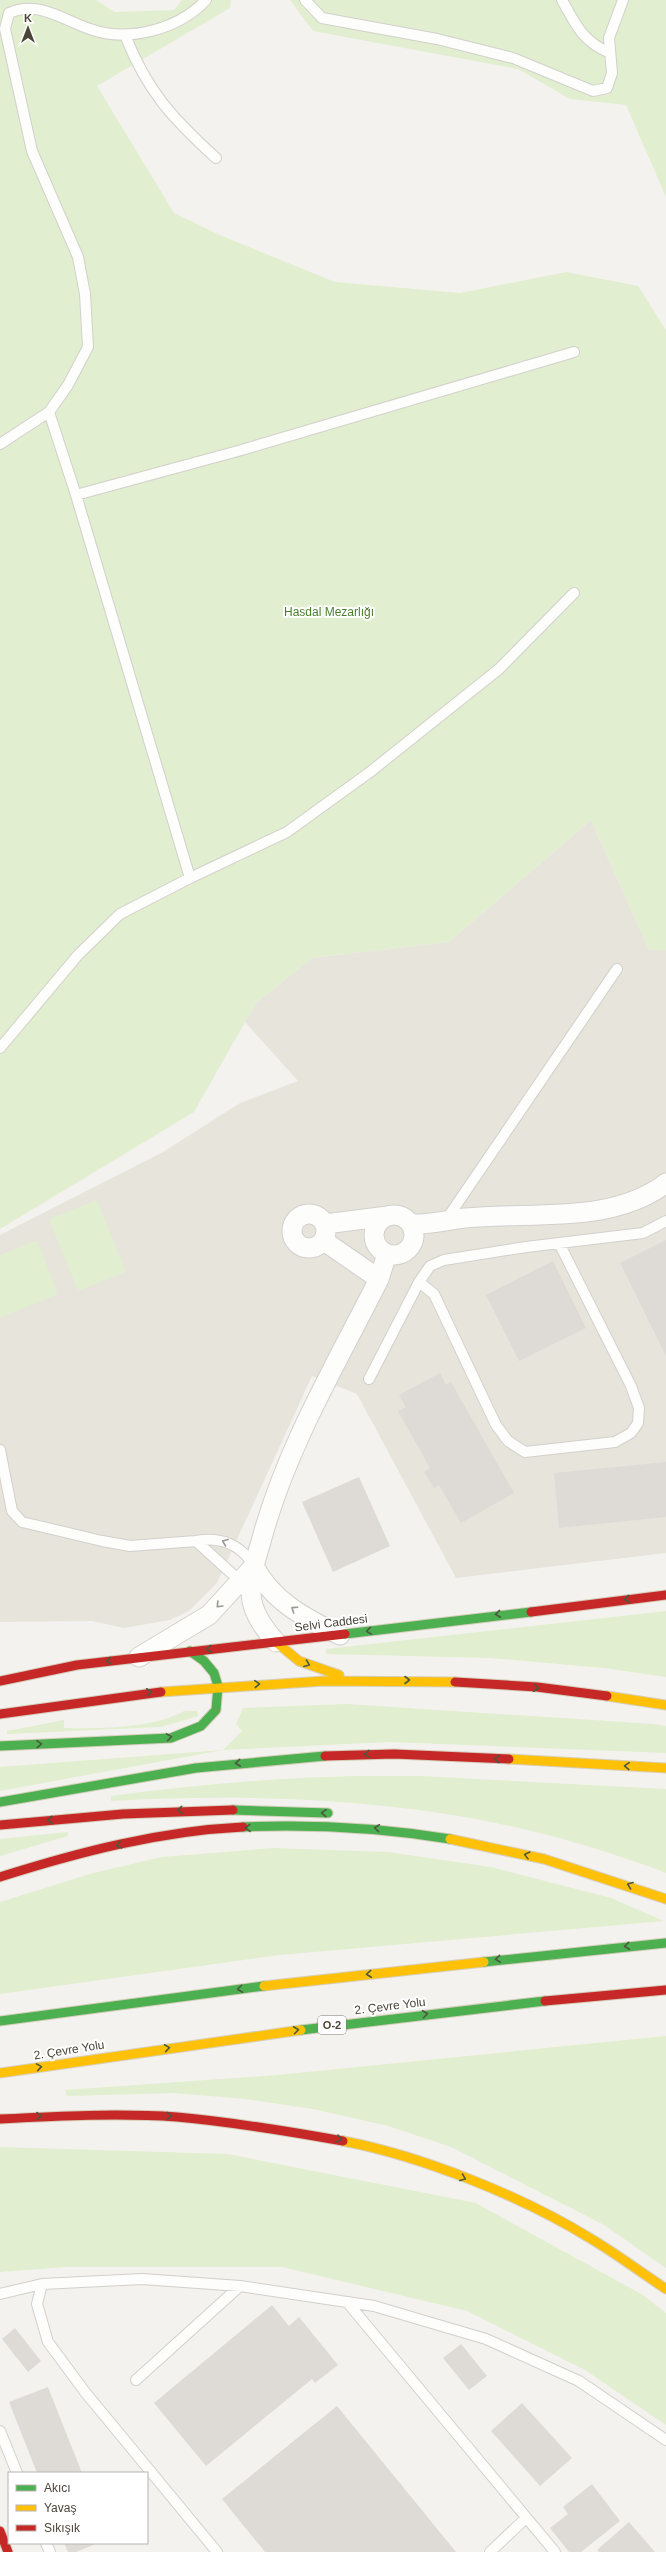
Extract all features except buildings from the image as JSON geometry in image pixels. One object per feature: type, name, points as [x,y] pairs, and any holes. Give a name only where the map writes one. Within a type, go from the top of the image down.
[{"type":"main road","name":"Selvi Caddesi","points":[[0,1681],[77,1665],[139,1656],[340,1635],[666,1595]]},
{"type":"main road","points":[[276,1642],[299,1660],[329,1673],[368,1681]]},
{"type":"main road","points":[[0,1746],[170,1738],[189,1732],[201,1726],[211,1718],[218,1701],[218,1686],[214,1673],[204,1661],[190,1651]]},
{"type":"main road","points":[[0,1714],[129,1694],[218,1686],[427,1680],[520,1686],[666,1705]]},
{"type":"main road","points":[[0,1802],[139,1775],[242,1763],[339,1756],[393,1754],[666,1768]]},
{"type":"main road","points":[[0,1825],[197,1809],[263,1809],[337,1813]]},
{"type":"main road","points":[[375,1820],[390,1822],[416,1832]]},
{"type":"main road","points":[[0,1877],[100,1849],[162,1836],[217,1830],[321,1826],[372,1827],[416,1832],[489,1845],[565,1864],[666,1899]]},
{"type":"main road","points":[[0,2021],[327,1978],[666,1943]]},
{"type":"main road","name":"2. Çevre Yolu","points":[[0,2073],[282,2031],[439,2012],[666,1990]]},
{"type":"main road","points":[[0,2119],[148,2115],[258,2124],[321,2134],[441,2169],[502,2194],[591,2241],[666,2289]]},
{"type":"main road","points":[[0,2531],[8,2552]]},
{"type":"street","points":[[378,1278],[325,1232],[388,1216],[401,1216],[411,1224],[431,1225],[464,1218],[584,1211],[620,1205],[652,1193],[666,1183]]},
{"type":"street","points":[[388,1216],[377,1224],[374,1237],[380,1249],[387,1254],[398,1255],[409,1249],[414,1237],[411,1224]]},
{"type":"street","points":[[276,1642],[265,1630],[253,1604],[251,1583],[254,1566],[286,1464],[378,1278],[387,1254]]},
{"type":"street","points":[[139,1656],[209,1615],[254,1566]]},
{"type":"street","points":[[254,1566],[262,1581],[290,1607],[340,1635]]},
{"type":"lane","points":[[0,444],[49,412],[68,385],[88,347],[85,294],[78,257],[32,151],[5,28],[9,13],[19,8],[35,8],[57,14],[91,30],[126,35],[160,29],[196,12],[206,0]]},
{"type":"lane","points":[[305,0],[322,18],[437,39],[513,58],[593,91],[608,88],[612,73],[609,38],[624,0]]},
{"type":"lane","points":[[562,0],[581,35],[594,46],[610,53]]},
{"type":"lane","points":[[126,35],[136,62],[151,89],[176,122],[216,158]]},
{"type":"lane","points":[[76,495],[238,451],[574,352]]},
{"type":"lane","points":[[49,412],[76,495],[190,878]]},
{"type":"lane","points":[[0,1048],[78,955],[120,914],[190,878],[287,832],[370,772],[499,669],[574,593]]},
{"type":"lane","points":[[445,1222],[617,969]]},
{"type":"lane","points":[[369,1379],[419,1282],[430,1266],[444,1260],[559,1243],[643,1233],[666,1221]]},
{"type":"lane","points":[[419,1282],[434,1294],[496,1425],[508,1441],[525,1452],[615,1442],[631,1433],[638,1423],[639,1408],[631,1386],[559,1243]]},
{"type":"lane","points":[[0,1450],[12,1511],[22,1522],[102,1542],[130,1546],[196,1541],[209,1538],[220,1540],[240,1549],[254,1566]]},
{"type":"lane","points":[[196,1541],[240,1581]]},
{"type":"lane","points":[[0,2294],[42,2284],[142,2279],[240,2286],[374,2306],[486,2339],[579,2381],[666,2440]]},
{"type":"lane","points":[[42,2284],[37,2304],[48,2342],[85,2392],[217,2552]]},
{"type":"lane","points":[[136,2380],[240,2286]]},
{"type":"lane","points":[[347,2302],[555,2552]]},
{"type":"lane","points":[[0,2431],[17,2472]]},
{"type":"lane","points":[[490,2552],[526,2518]]},
{"type":"shaded area","points":[[591,820],[649,950],[666,950],[666,1553],[456,1578],[357,1394],[312,1376],[217,1583],[189,1611],[170,1620],[124,1628],[92,1621],[0,1622],[0,1235],[163,1152],[240,1103],[298,1081],[245,1022],[256,1003],[312,958],[449,942]]},
{"type":"green space","name":"Hasdal Mezarlığı","points":[[0,0],[96,0],[115,12],[174,10],[182,0],[231,0],[230,8],[97,86],[174,213],[222,236],[335,282],[460,293],[566,272],[638,286],[666,330],[666,950],[649,950],[591,820],[449,942],[312,958],[256,1003],[194,1112],[0,1229]]},
{"type":"green space","points":[[290,0],[666,0],[666,197],[626,105],[570,99],[518,69],[313,31]]},
{"type":"green space","points":[[97,1200],[126,1272],[78,1291],[49,1219]]},
{"type":"green space","points":[[37,1240],[58,1294],[0,1318],[0,1255]]},
{"type":"green space","points":[[666,1611],[666,1677],[604,1668],[490,1658],[326,1654],[326,1649]]},
{"type":"green space","points":[[346,1704],[666,1726],[666,1753],[389,1742],[223,1750],[242,1731],[236,1724],[243,1708]]},
{"type":"green space","points":[[184,1711],[197,1711],[198,1716],[161,1727],[7,1734],[7,1731],[64,1720],[64,1728],[109,1728],[142,1724],[172,1717]]},
{"type":"green space","points":[[223,1750],[0,1791],[0,1767]]},
{"type":"green space","points":[[420,1776],[666,1789],[666,1873],[606,1852],[546,1835],[485,1821],[423,1811],[298,1799],[173,1798],[111,1801],[111,1796],[202,1785],[293,1778]]},
{"type":"green space","points":[[68,1832],[68,1836],[0,1856],[0,1839]]},
{"type":"green space","points":[[273,1848],[388,1852],[491,1867],[611,1898],[664,1921],[280,1955],[0,1994],[0,1902],[93,1873],[162,1857]]},
{"type":"green space","points":[[666,2036],[666,2268],[604,2225],[451,2147],[388,2126],[313,2109],[245,2099],[174,2093],[67,2096],[65,2090],[277,2075]]},
{"type":"green space","points":[[0,2147],[228,2154],[476,2203],[643,2295],[666,2313],[666,2425],[585,2370],[467,2311],[282,2267],[66,2267],[0,2272]]},
{"type":"traffic: fast","points":[[345,1634],[531,1612]]},
{"type":"traffic: fast","points":[[0,1746],[171,1738],[201,1726],[216,1710],[218,1686],[214,1673],[204,1661],[190,1651]]},
{"type":"traffic: fast","points":[[0,1802],[196,1768],[325,1756]]},
{"type":"traffic: fast","points":[[233,1810],[328,1813]]},
{"type":"traffic: fast","points":[[243,1827],[295,1826],[347,1828],[398,1832],[450,1839]]},
{"type":"traffic: fast","points":[[484,1962],[666,1943]]},
{"type":"traffic: fast","points":[[0,2021],[264,1986]]},
{"type":"traffic: fast","points":[[301,2030],[545,2001]]},
{"type":"traffic: slow","points":[[276,1642],[299,1661],[339,1675]]},
{"type":"traffic: slow","points":[[161,1692],[324,1681],[455,1682]]},
{"type":"traffic: slow","points":[[607,1696],[666,1705]]},
{"type":"traffic: slow","points":[[509,1759],[666,1768]]},
{"type":"traffic: slow","points":[[450,1839],[544,1859],[666,1899]]},
{"type":"traffic: slow","points":[[264,1986],[484,1962]]},
{"type":"traffic: slow","points":[[0,2073],[301,2030]]},
{"type":"traffic: slow","points":[[343,2141],[374,2148],[439,2168],[472,2180],[536,2208],[593,2240],[666,2289]]},
{"type":"traffic: jam","points":[[531,1612],[666,1595]]},
{"type":"traffic: jam","points":[[0,1681],[77,1665],[345,1634]]},
{"type":"traffic: jam","points":[[455,1682],[537,1687],[607,1696]]},
{"type":"traffic: jam","points":[[0,1714],[161,1692]]},
{"type":"traffic: jam","points":[[325,1756],[394,1754],[509,1759]]},
{"type":"traffic: jam","points":[[0,1825],[123,1814],[233,1810]]},
{"type":"traffic: jam","points":[[0,1877],[60,1859],[120,1844],[181,1833],[243,1827]]},
{"type":"traffic: jam","points":[[545,2001],[666,1990]]},
{"type":"traffic: jam","points":[[0,2119],[111,2115],[177,2117],[219,2121],[343,2141]]},
{"type":"traffic: jam","points":[[0,2531],[8,2552]]}]
